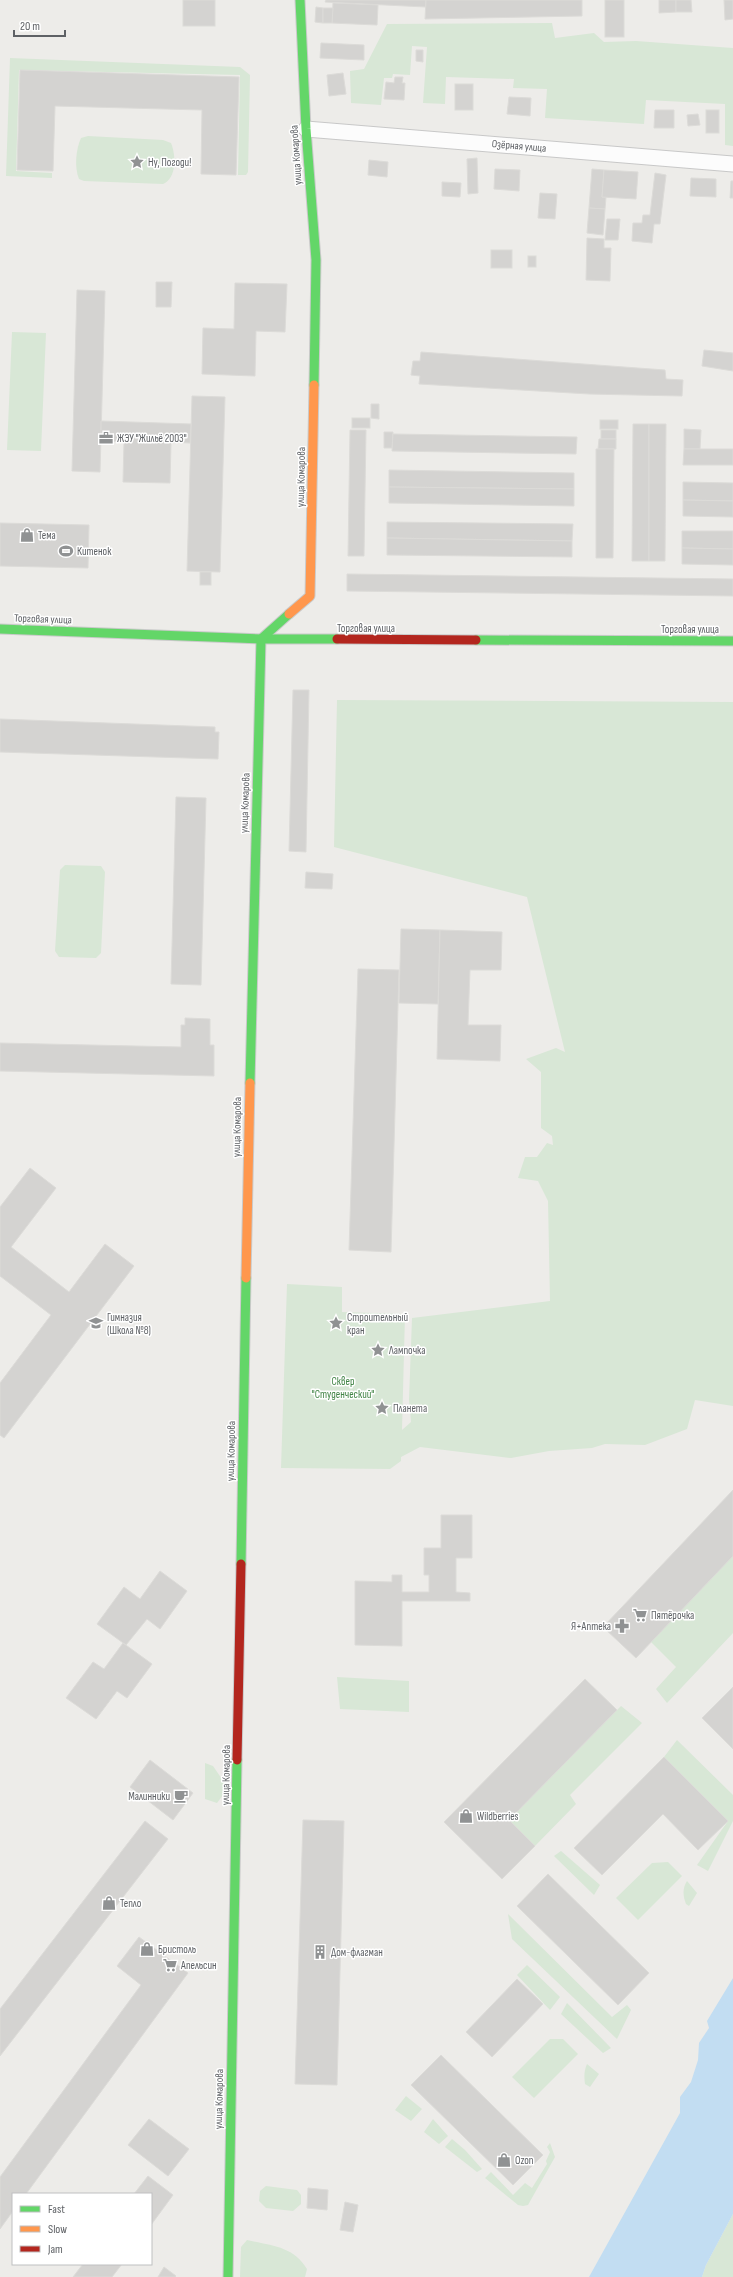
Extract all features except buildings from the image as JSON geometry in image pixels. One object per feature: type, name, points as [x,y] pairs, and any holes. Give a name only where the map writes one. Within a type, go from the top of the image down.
[{"type":"street","name":"улица Комарова","points":[[228,2277],[251,1012],[261,639],[310,596],[316,260],[306,129],[300,0]]},
{"type":"street","name":"Озёрная улица","points":[[306,129],[733,164]]},
{"type":"street","name":"Торговая улица","points":[[0,629],[261,639],[733,641]]},
{"type":"green space","points":[[552,23],[555,38],[594,33],[604,42],[636,41],[733,48],[733,146],[725,145],[725,104],[646,100],[644,124],[545,118],[547,89],[513,88],[514,79],[446,77],[445,104],[423,103],[427,47],[412,46],[410,75],[393,74],[392,78],[384,78],[381,105],[351,103],[350,71],[364,69],[387,24]]},
{"type":"green space","points":[[10,58],[240,67],[250,75],[248,172],[246,175],[238,175],[240,75],[19,70],[16,171],[52,173],[52,178],[6,176]]},
{"type":"green space","points":[[88,136],[163,140],[171,143],[174,154],[174,166],[171,177],[163,184],[84,181],[79,179],[76,164],[78,147],[81,138]]},
{"type":"green space","points":[[12,332],[46,333],[41,451],[7,450]]},
{"type":"green space","name":"Сквер \"Студенческий\"","points":[[337,700],[733,702],[733,1406],[695,1400],[687,1429],[645,1445],[605,1444],[592,1448],[549,1451],[511,1458],[420,1447],[401,1457],[401,1461],[390,1469],[281,1468],[287,1284],[342,1287],[342,1312],[405,1314],[402,1430],[411,1422],[409,1400],[412,1318],[550,1301],[548,1201],[538,1181],[518,1178],[525,1157],[537,1157],[547,1143],[553,1145],[552,1136],[541,1128],[541,1072],[526,1059],[556,1048],[565,1052],[527,897],[334,847]]},
{"type":"green space","points":[[65,865],[101,866],[105,872],[101,953],[96,958],[59,957],[55,951],[60,870]]},
{"type":"green space","points":[[733,1556],[733,1633],[667,1703],[656,1689],[676,1667],[651,1642]]},
{"type":"green space","points":[[337,1677],[409,1681],[409,1712],[340,1709]]},
{"type":"green space","points":[[621,1706],[642,1723],[570,1795],[576,1804],[535,1846],[509,1820]]},
{"type":"green space","points":[[677,1740],[733,1795],[733,1821],[708,1871],[697,1865],[728,1821],[664,1757]]},
{"type":"green space","points":[[205,1763],[213,1766],[224,1782],[223,1795],[217,1803],[205,1799]]},
{"type":"green space","points":[[561,1851],[600,1885],[594,1895],[554,1856]]},
{"type":"green space","points":[[668,1862],[682,1876],[638,1920],[616,1898],[652,1863]]},
{"type":"green space","points":[[687,1881],[697,1893],[689,1906],[686,1904],[684,1895],[684,1887]]},
{"type":"green space","points":[[508,1914],[612,2017],[627,2005],[631,2010],[617,2039],[512,1939]]},
{"type":"green space","points":[[527,1965],[560,1997],[550,2010],[517,1975]]},
{"type":"green space","points":[[567,2003],[611,2048],[603,2053],[561,2014]]},
{"type":"green space","points":[[550,2039],[563,2039],[578,2054],[534,2098],[512,2077]]},
{"type":"green space","points":[[587,2064],[599,2074],[590,2087],[585,2084],[584,2074]]},
{"type":"green space","points":[[406,2096],[422,2109],[411,2121],[395,2110]]},
{"type":"green space","points":[[433,2119],[448,2136],[439,2144],[424,2132]]},
{"type":"green space","points":[[452,2139],[465,2150],[482,2169],[477,2172],[445,2147]]},
{"type":"green space","points":[[550,2143],[555,2157],[528,2205],[518,2205],[485,2178],[491,2172],[513,2195],[525,2183],[532,2188],[547,2164],[546,2161],[550,2152],[547,2147]]},
{"type":"green space","points":[[266,2186],[297,2190],[301,2195],[301,2204],[293,2211],[266,2208],[259,2201],[260,2191]]},
{"type":"green space","points":[[733,2214],[733,2277],[702,2277],[706,2265]]},
{"type":"green space","points":[[247,2240],[288,2251],[301,2261],[307,2269],[305,2277],[240,2277],[241,2247]]},
{"type":"water","points":[[733,1978],[733,2214],[706,2265],[702,2277],[589,2277],[680,2113],[680,2097],[691,2082],[698,2060],[699,2043],[709,2028],[707,2021]]},
{"type":"traffic: fast","points":[[300,0],[306,129],[316,260],[314,385]]},
{"type":"traffic: fast","points":[[250,1083],[261,639],[289,614]]},
{"type":"traffic: fast","points":[[0,629],[261,639],[337,639]]},
{"type":"traffic: fast","points":[[476,640],[733,641]]},
{"type":"traffic: fast","points":[[241,1564],[246,1278]]},
{"type":"traffic: fast","points":[[228,2277],[237,1760]]},
{"type":"traffic: slow","points":[[289,614],[310,596],[314,385]]},
{"type":"traffic: slow","points":[[246,1278],[250,1083]]},
{"type":"traffic: jam","points":[[337,639],[476,640]]},
{"type":"traffic: jam","points":[[237,1760],[241,1564]]},
{"type":"place","name":"Ну, Погоди!","points":[[137,162]]},
{"type":"place","name":"ЖЭУ \"Жильё 2003\"","points":[[106,438]]},
{"type":"place","name":"Тема","points":[[27,535]]},
{"type":"place","name":"Китенок","points":[[66,551]]},
{"type":"place","name":"Гимназия (Школа №8)","points":[[96,1323]]},
{"type":"place","name":"Строительный кран","points":[[336,1323]]},
{"type":"place","name":"Лампочка","points":[[378,1350]]},
{"type":"place","name":"Планета","points":[[382,1408]]},
{"type":"place","name":"Пятёрочка","points":[[640,1615]]},
{"type":"place","name":"Я+Аптека","points":[[622,1626]]},
{"type":"place","name":"Малинники","points":[[181,1796]]},
{"type":"place","name":"Wildberries","points":[[466,1816]]},
{"type":"place","name":"Тепло","points":[[109,1903]]},
{"type":"place","name":"Бристоль","points":[[147,1949]]},
{"type":"place","name":"Дом-флагман","points":[[320,1952]]},
{"type":"place","name":"Апельсин","points":[[170,1965]]},
{"type":"place","name":"Ozon","points":[[504,2160]]}]
